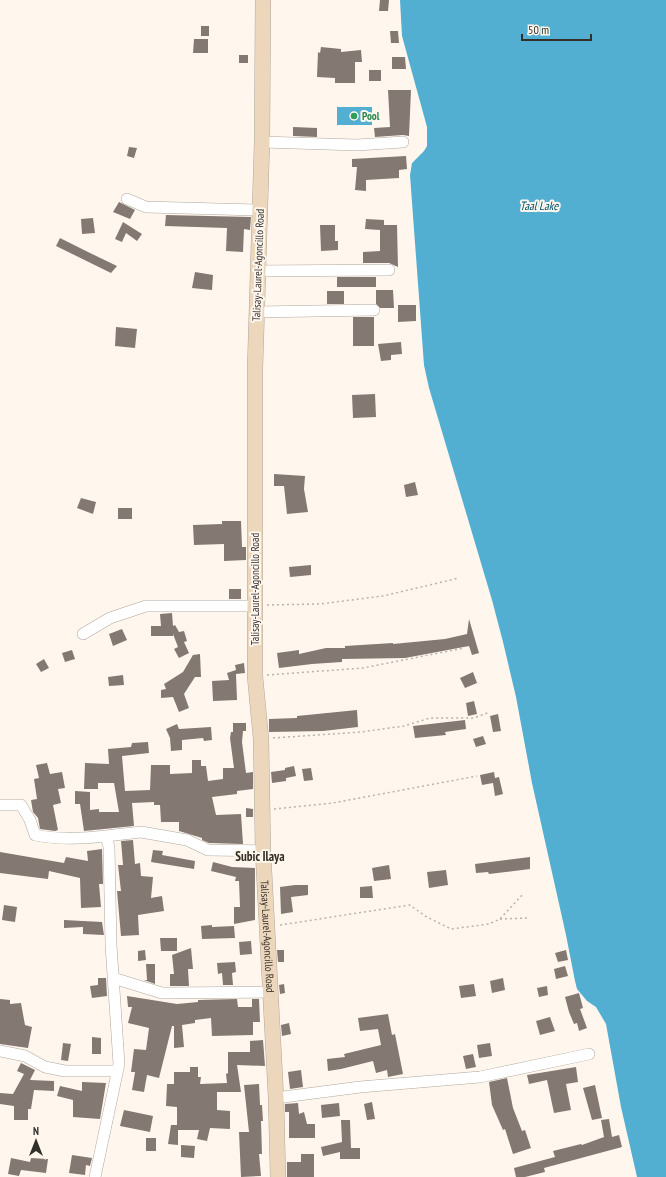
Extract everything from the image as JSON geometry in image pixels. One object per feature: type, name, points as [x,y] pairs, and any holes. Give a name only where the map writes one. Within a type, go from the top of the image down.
[{"type":"main road","name":"Talisay-Laurel-Agoncillo Road","points":[[263,0],[262,142],[257,312],[255,676],[261,739],[263,851],[276,1098],[278,1177]]},
{"type":"street","points":[[262,142],[357,144],[404,142]]},
{"type":"street","points":[[127,199],[146,207],[260,210]]},
{"type":"street","points":[[258,271],[389,270]]},
{"type":"street","points":[[257,312],[374,310]]},
{"type":"street","points":[[83,634],[110,618],[146,606],[255,606]]},
{"type":"street","points":[[0,805],[21,805],[30,820],[35,835],[53,838],[76,839],[141,832],[187,840],[208,850],[263,851]]},
{"type":"street","points":[[94,1177],[119,1064],[109,847],[106,836]]},
{"type":"street","points":[[114,978],[162,993],[271,992]]},
{"type":"street","points":[[0,1051],[25,1056],[45,1067],[65,1071],[117,1070]]},
{"type":"street","points":[[276,1098],[360,1087],[480,1077],[589,1054]]},
{"type":"path","points":[[255,606],[320,604],[383,596],[458,578]]},
{"type":"path","points":[[255,676],[363,668],[464,648]]},
{"type":"path","points":[[261,739],[361,732],[404,726],[430,718],[474,718],[490,712]]},
{"type":"path","points":[[262,811],[333,803],[477,776]]},
{"type":"path","points":[[500,919],[523,894]]},
{"type":"path","points":[[268,927],[410,906],[424,916],[451,928],[489,924],[500,919],[529,918]]},
{"type":"water","name":"Taal Lake","points":[[400,0],[666,0],[666,1177],[637,1177],[621,1107],[606,1024],[596,1007],[587,1001],[577,989],[532,783],[516,697],[503,642],[429,388],[424,365],[410,175],[412,163],[427,146],[427,127],[402,36]]},
{"type":"water","name":"Pool","points":[[337,107],[372,107],[372,125],[337,125]]},
{"type":"building","points":[[380,0],[389,0],[388,11],[379,11]]},
{"type":"building","points":[[201,26],[209,26],[209,36],[201,36]]},
{"type":"building","points":[[390,31],[398,31],[399,43],[391,43]]},
{"type":"building","points":[[194,39],[208,39],[208,53],[193,53]]},
{"type":"building","points":[[321,47],[341,49],[341,52],[361,50],[362,62],[355,62],[355,83],[335,83],[335,78],[317,77],[318,52],[320,53]]},
{"type":"building","points":[[239,55],[248,55],[248,63],[239,63]]},
{"type":"building","points":[[392,57],[405,57],[406,69],[392,69]]},
{"type":"building","points":[[369,70],[381,70],[381,81],[369,81]]},
{"type":"building","points":[[388,90],[411,90],[409,136],[375,137],[374,128],[390,127]]},
{"type":"building","points":[[293,127],[317,128],[317,137],[293,136]]},
{"type":"building","points":[[129,147],[137,148],[134,158],[127,156]]},
{"type":"building","points":[[406,156],[407,169],[399,170],[399,178],[366,180],[366,191],[355,190],[357,167],[352,167],[352,159]]},
{"type":"building","points":[[119,202],[135,210],[130,219],[113,212]]},
{"type":"building","points":[[166,215],[251,217],[250,230],[244,229],[243,252],[226,251],[227,228],[165,226]]},
{"type":"building","points":[[93,218],[95,233],[82,234],[81,219]]},
{"type":"building","points":[[366,219],[384,220],[384,225],[397,225],[398,267],[389,263],[363,263],[363,252],[380,251],[380,230],[365,229]]},
{"type":"building","points":[[123,222],[142,234],[137,241],[126,233],[122,242],[115,239]]},
{"type":"building","points":[[320,225],[335,225],[335,241],[338,241],[338,250],[321,251]]},
{"type":"building","points":[[60,238],[117,266],[111,273],[56,246]]},
{"type":"building","points":[[195,272],[213,275],[212,290],[192,288]]},
{"type":"building","points":[[337,277],[376,277],[376,287],[337,287]]},
{"type":"building","points":[[376,290],[393,290],[394,308],[380,308],[376,304]]},
{"type":"building","points":[[327,291],[344,291],[344,304],[327,304]]},
{"type":"building","points":[[398,305],[416,305],[416,321],[398,322]]},
{"type":"building","points":[[353,317],[374,317],[374,346],[353,346]]},
{"type":"building","points":[[116,327],[137,329],[135,348],[115,346]]},
{"type":"building","points":[[401,342],[402,354],[391,355],[391,360],[381,361],[378,344]]},
{"type":"building","points":[[375,394],[376,417],[353,418],[352,395]]},
{"type":"building","points":[[274,474],[305,476],[304,489],[308,512],[287,514],[284,486],[274,486]]},
{"type":"building","points":[[415,482],[418,495],[406,497],[404,485]]},
{"type":"building","points":[[81,498],[96,502],[93,514],[77,508]]},
{"type":"building","points":[[118,508],[132,508],[132,519],[118,519]]},
{"type":"building","points":[[222,521],[241,521],[242,547],[246,547],[246,560],[224,561],[224,544],[194,545],[193,525],[222,524]]},
{"type":"building","points":[[311,565],[311,575],[290,577],[289,567]]},
{"type":"building","points":[[229,589],[241,589],[241,599],[229,599]]},
{"type":"building","points":[[172,613],[173,626],[175,625],[179,632],[184,631],[187,641],[184,642],[189,653],[179,658],[174,649],[178,647],[173,634],[173,636],[151,636],[151,626],[161,626],[160,614]]},
{"type":"building","points":[[469,619],[479,653],[472,655],[469,646],[405,658],[342,659],[342,662],[279,668],[277,653],[299,650],[299,654],[326,648],[345,648],[345,646],[393,644],[445,639],[467,634]]},
{"type":"building","points":[[122,629],[127,640],[113,646],[109,634]]},
{"type":"building","points":[[72,650],[75,659],[65,662],[62,653]]},
{"type":"building","points":[[200,654],[201,677],[195,677],[184,694],[189,708],[179,712],[173,697],[161,698],[161,690],[166,689],[164,684],[183,672],[193,655]]},
{"type":"building","points":[[44,659],[49,668],[41,672],[36,664]]},
{"type":"building","points":[[244,663],[245,673],[236,674],[237,700],[213,701],[212,681],[229,680],[227,673],[236,670],[235,665]]},
{"type":"building","points":[[473,672],[477,683],[465,688],[460,678]]},
{"type":"building","points":[[123,675],[124,685],[109,686],[108,677]]},
{"type":"building","points":[[474,701],[477,714],[468,716],[466,703]]},
{"type":"building","points":[[357,710],[358,727],[323,731],[269,732],[269,719],[297,718],[297,716]]},
{"type":"building","points":[[498,714],[501,731],[493,732],[490,716]]},
{"type":"building","points":[[465,720],[466,729],[445,732],[446,735],[415,738],[413,726]]},
{"type":"building","points":[[233,723],[246,723],[246,731],[243,731],[242,742],[246,773],[253,772],[253,789],[237,791],[237,794],[212,797],[216,815],[241,814],[243,844],[209,843],[202,840],[202,838],[179,831],[179,822],[161,822],[160,805],[154,805],[154,802],[132,803],[134,826],[84,831],[80,804],[75,804],[75,791],[90,792],[90,810],[99,809],[99,812],[119,812],[114,783],[98,783],[98,789],[84,789],[85,763],[109,764],[108,749],[131,747],[132,743],[148,742],[149,753],[122,756],[125,791],[150,790],[151,765],[170,765],[170,774],[192,773],[192,760],[201,760],[201,766],[206,766],[208,781],[223,779],[223,768],[234,768],[230,738],[231,732],[233,732]]},
{"type":"building","points":[[177,724],[179,729],[211,727],[212,740],[204,741],[203,738],[182,740],[182,750],[171,751],[170,738],[166,729]]},
{"type":"building","points":[[483,736],[486,744],[476,747],[473,739]]},
{"type":"building","points":[[47,763],[50,774],[62,772],[65,788],[58,789],[61,803],[53,805],[58,830],[55,831],[40,829],[38,818],[33,812],[31,800],[37,799],[34,779],[39,778],[36,765]]},
{"type":"building","points":[[294,766],[296,776],[286,778],[286,781],[272,783],[271,772],[285,770],[285,768]]},
{"type":"building","points":[[311,768],[313,780],[304,781],[302,769]]},
{"type":"building","points":[[494,772],[495,778],[499,777],[503,794],[495,796],[493,783],[482,785],[480,775]]},
{"type":"building","points":[[246,808],[253,809],[253,817],[246,817]]},
{"type":"building","points":[[133,840],[135,864],[140,863],[141,876],[153,877],[151,898],[162,896],[164,911],[138,915],[139,935],[121,936],[117,891],[121,891],[118,865],[123,865],[121,841]]},
{"type":"building","points":[[102,849],[103,884],[99,884],[101,907],[81,908],[80,878],[49,871],[48,879],[0,873],[0,852],[64,863],[66,857],[88,861],[87,851]]},
{"type":"building","points":[[153,850],[163,851],[162,855],[195,861],[194,869],[151,862]]},
{"type":"building","points":[[530,857],[530,869],[489,874],[488,872],[476,873],[475,864]]},
{"type":"building","points":[[213,862],[232,867],[255,868],[255,920],[234,924],[234,907],[240,907],[239,881],[235,881],[236,877],[211,871]]},
{"type":"building","points":[[389,865],[391,879],[374,881],[372,868]]},
{"type":"building","points":[[446,870],[448,885],[429,888],[427,872]]},
{"type":"building","points":[[308,885],[308,895],[291,897],[293,912],[281,914],[280,887]]},
{"type":"building","points":[[372,886],[373,898],[360,898],[360,887]]},
{"type":"building","points":[[4,905],[17,907],[15,922],[2,920]]},
{"type":"building","points":[[64,920],[102,922],[104,935],[83,934],[83,927],[64,928]]},
{"type":"building","points":[[212,925],[212,927],[234,926],[235,938],[202,939],[201,926]]},
{"type":"building","points":[[160,938],[177,938],[177,951],[161,951]]},
{"type":"building","points":[[251,941],[252,954],[240,955],[239,942]]},
{"type":"building","points":[[191,948],[193,969],[188,969],[189,986],[170,986],[170,974],[174,974],[172,955]]},
{"type":"building","points":[[145,950],[146,960],[138,961],[138,951]]},
{"type":"building","points":[[277,950],[284,950],[284,962],[278,962]]},
{"type":"building","points":[[566,950],[568,960],[558,962],[555,953]]},
{"type":"building","points":[[235,962],[236,972],[232,973],[233,985],[223,985],[222,973],[218,974],[217,963]]},
{"type":"building","points":[[146,964],[155,964],[155,984],[144,980],[147,980]]},
{"type":"building","points":[[565,966],[568,976],[556,979],[554,969]]},
{"type":"building","points":[[98,978],[106,978],[107,996],[92,998],[90,986],[98,985]]},
{"type":"building","points":[[503,978],[505,990],[492,993],[490,981]]},
{"type":"building","points":[[284,984],[285,993],[280,994],[279,985]]},
{"type":"building","points":[[474,984],[476,996],[461,998],[459,986]]},
{"type":"building","points":[[547,986],[548,995],[539,997],[537,988]]},
{"type":"building","points":[[579,993],[583,1008],[580,1009],[587,1028],[579,1031],[577,1023],[574,1024],[569,1012],[565,997]]},
{"type":"building","points":[[127,996],[177,1004],[198,1002],[198,1000],[237,999],[238,1007],[252,1007],[252,999],[259,999],[260,1022],[253,1022],[253,1035],[212,1036],[211,1018],[195,1020],[195,1023],[182,1025],[184,1047],[174,1048],[174,1026],[172,1026],[159,1078],[147,1075],[144,1092],[132,1090],[135,1072],[131,1072],[134,1049],[146,1050],[149,1028],[128,1023],[132,1007],[128,1007]]},
{"type":"building","points":[[0,999],[10,1000],[10,1004],[21,1003],[25,1025],[32,1027],[28,1048],[0,1044]]},
{"type":"building","points":[[388,1014],[392,1035],[395,1034],[403,1074],[388,1077],[387,1070],[376,1073],[373,1061],[328,1071],[327,1059],[345,1057],[344,1054],[381,1045],[378,1029],[360,1031],[358,1018]]},
{"type":"building","points":[[550,1017],[555,1031],[540,1035],[536,1021]]},
{"type":"building","points":[[289,1023],[291,1034],[282,1036],[281,1025]]},
{"type":"building","points":[[92,1037],[101,1038],[101,1054],[92,1054]]},
{"type":"building","points":[[263,1040],[265,1066],[237,1065],[241,1092],[217,1092],[217,1110],[230,1111],[230,1129],[210,1128],[207,1141],[197,1139],[199,1130],[178,1130],[178,1145],[168,1144],[171,1125],[177,1125],[177,1107],[166,1106],[167,1084],[174,1084],[174,1072],[190,1072],[190,1067],[198,1067],[198,1077],[201,1077],[200,1084],[227,1083],[226,1074],[228,1073],[228,1052],[250,1052],[250,1041]]},
{"type":"building","points":[[63,1043],[71,1044],[68,1061],[61,1060]]},
{"type":"building","points":[[490,1043],[492,1056],[479,1058],[477,1045]]},
{"type":"building","points":[[473,1054],[476,1067],[466,1069],[463,1056]]},
{"type":"building","points":[[21,1063],[35,1070],[30,1080],[54,1081],[54,1091],[34,1090],[31,1109],[28,1109],[28,1120],[14,1120],[14,1106],[0,1104],[0,1093],[13,1094],[24,1074],[17,1071]]},
{"type":"building","points":[[576,1067],[578,1082],[566,1084],[571,1110],[554,1113],[547,1080],[529,1084],[527,1075]]},
{"type":"building","points":[[301,1070],[303,1087],[290,1089],[288,1072]]},
{"type":"building","points":[[507,1078],[513,1108],[522,1131],[525,1130],[531,1148],[513,1154],[505,1129],[503,1130],[492,1105],[489,1082]]},
{"type":"building","points":[[82,1082],[106,1083],[100,1119],[73,1117],[73,1100],[57,1096],[60,1086],[82,1091]]},
{"type":"building","points":[[259,1084],[260,1105],[262,1105],[263,1121],[261,1121],[262,1154],[259,1154],[261,1176],[241,1177],[239,1132],[249,1132],[244,1085]]},
{"type":"building","points":[[595,1085],[602,1118],[592,1120],[583,1088]]},
{"type":"building","points":[[372,1102],[375,1119],[367,1120],[364,1104]]},
{"type":"building","points":[[298,1103],[299,1114],[304,1112],[307,1124],[315,1124],[315,1138],[289,1138],[289,1112],[285,1112],[285,1104]]},
{"type":"building","points":[[339,1103],[340,1116],[322,1118],[321,1105]]},
{"type":"building","points":[[124,1110],[153,1116],[150,1132],[120,1126]]},
{"type":"building","points":[[609,1119],[612,1137],[619,1135],[622,1147],[544,1168],[545,1172],[525,1177],[516,1177],[514,1168],[555,1157],[553,1151],[582,1145],[604,1137],[601,1120]]},
{"type":"building","points":[[341,1120],[350,1120],[351,1148],[360,1148],[360,1159],[340,1159],[340,1152],[323,1156],[321,1147],[342,1142]]},
{"type":"building","points":[[146,1138],[156,1138],[156,1151],[146,1151]]},
{"type":"building","points":[[181,1145],[195,1146],[194,1158],[181,1157]]},
{"type":"building","points":[[301,1154],[314,1154],[314,1177],[287,1177],[287,1162],[301,1162]]},
{"type":"building","points":[[72,1155],[92,1158],[90,1166],[86,1165],[85,1175],[69,1173]]},
{"type":"building","points":[[11,1158],[30,1162],[31,1158],[48,1159],[46,1173],[21,1170],[19,1176],[8,1174]]},
{"type":"place","name":"Pool","points":[[354,116]]},
{"type":"district","name":"Subic Ilaya","points":[[260,856]]}]
